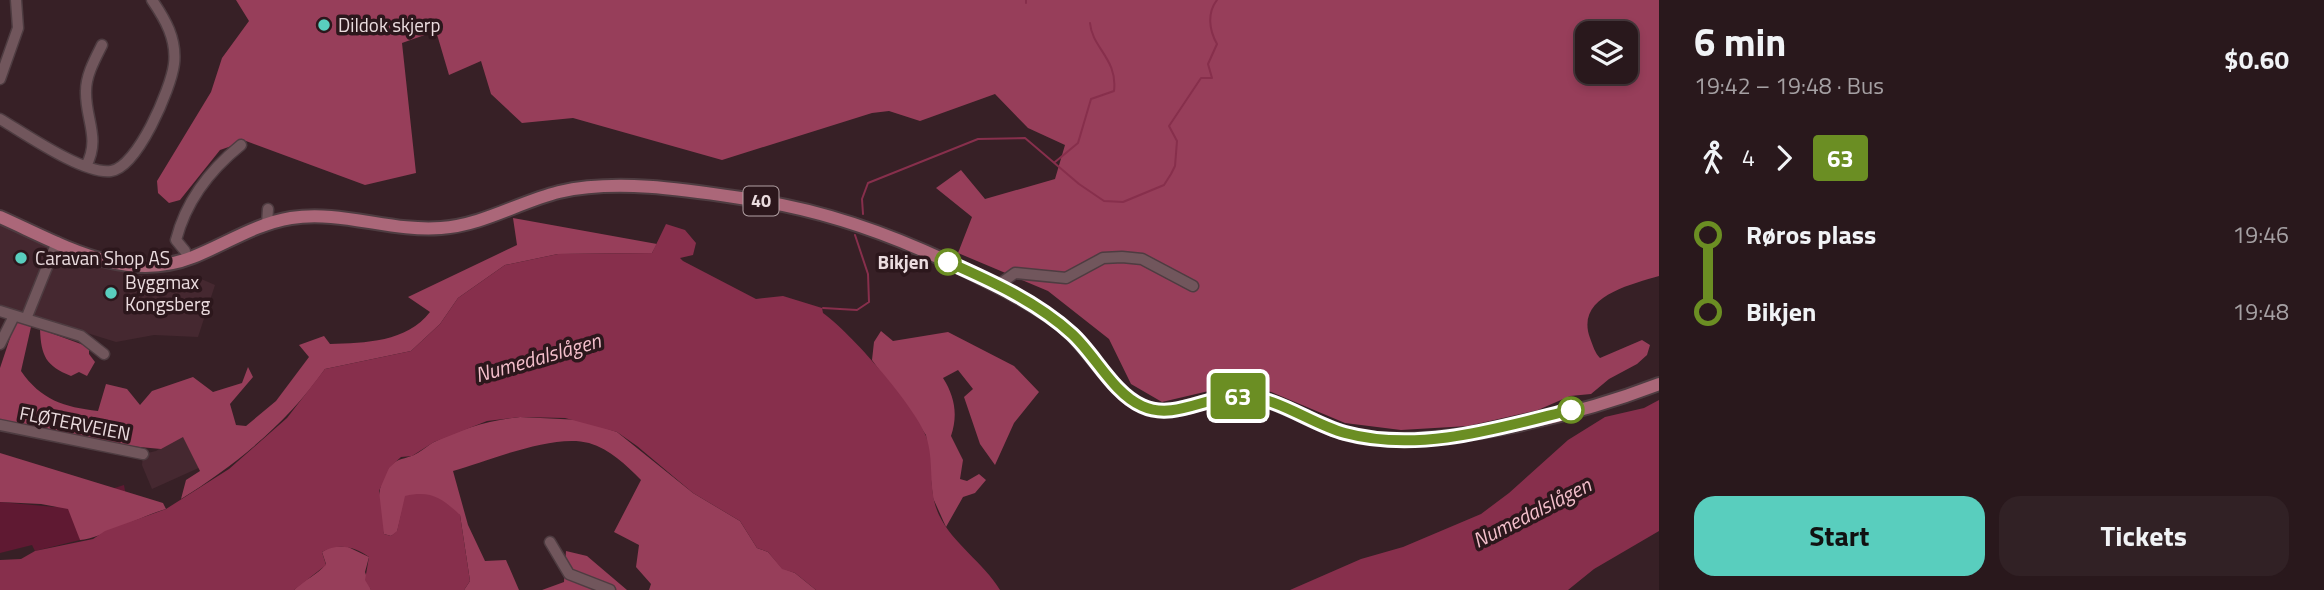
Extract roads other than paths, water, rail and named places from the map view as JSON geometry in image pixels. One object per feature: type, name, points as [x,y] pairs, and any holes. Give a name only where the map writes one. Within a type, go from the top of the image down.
[{"type":"main road","name":"40","points":[[0,216],[105,261],[149,268],[191,258],[267,224],[291,218],[319,217],[435,229],[477,220],[567,191],[604,187],[695,193],[768,202],[855,223],[929,253],[997,286],[1063,327],[1132,400],[1154,410],[1180,409],[1215,398],[1242,396],[1270,403],[1359,437],[1428,438],[1511,425],[1659,384]]},
{"type":"street","points":[[0,79],[18,29],[16,0]]},
{"type":"street","points":[[0,118],[86,166],[102,172],[114,171],[133,157],[169,84],[174,64],[167,22],[152,0]]},
{"type":"street","points":[[86,166],[94,142],[85,93],[102,45]]},
{"type":"street","points":[[186,251],[176,240],[200,187],[222,159],[241,145]]},
{"type":"street","points":[[267,224],[268,209]]},
{"type":"street","points":[[26,319],[57,242]]},
{"type":"street","points":[[997,286],[1015,273],[1066,278],[1103,258],[1122,257],[1142,259],[1193,286]]},
{"type":"street","points":[[0,311],[80,336],[104,354]]},
{"type":"street","points":[[0,344],[14,316]]},
{"type":"street","name":"FLØTERVEIEN","points":[[0,425],[143,454]]},
{"type":"street","points":[[550,542],[569,574],[610,590]]},
{"type":"water","name":"Numedalslågen","points":[[666,224],[685,230],[696,243],[693,255],[680,258],[683,261],[756,299],[783,296],[822,308],[823,313],[864,352],[909,406],[926,436],[933,495],[939,515],[952,535],[1000,590],[816,590],[795,573],[782,569],[768,552],[757,548],[740,521],[693,493],[617,432],[565,418],[520,417],[487,421],[434,442],[412,456],[401,457],[389,468],[379,491],[384,534],[391,536],[397,531],[405,496],[422,494],[436,497],[460,515],[470,581],[464,590],[371,590],[365,580],[369,557],[358,550],[340,547],[322,552],[326,565],[294,590],[0,590],[0,560],[21,559],[35,551],[93,539],[105,531],[166,509],[229,469],[287,418],[325,369],[411,351],[440,324],[458,298],[505,265],[558,254],[652,253]]},
{"type":"water","name":"Numedalslågen","points":[[1659,400],[1659,531],[1594,569],[1568,590],[1290,590],[1361,559],[1403,547],[1481,514],[1509,493],[1568,440],[1605,417],[1644,408]]},
{"type":"waterway","points":[[863,214],[862,199],[868,183],[978,139],[1025,138],[1079,184],[1104,201],[1123,202],[1164,185],[1175,166],[1177,141],[1169,126],[1201,78],[1212,78],[1208,64],[1217,44],[1212,33],[1210,16],[1217,0]]},
{"type":"waterway","points":[[1055,162],[1078,143],[1091,99],[1114,91],[1112,70],[1095,40],[1090,23]]},
{"type":"waterway","points":[[823,308],[857,310],[869,302],[868,274],[855,235]]},
{"type":"place","name":"Dildok skjerp","points":[[324,25]]},
{"type":"place","name":"Caravan Shop AS","points":[[21,258]]},
{"type":"place","name":"Bikjen","points":[[948,262]]},
{"type":"place","name":"Byggmax Kongsberg","points":[[111,293]]}]
